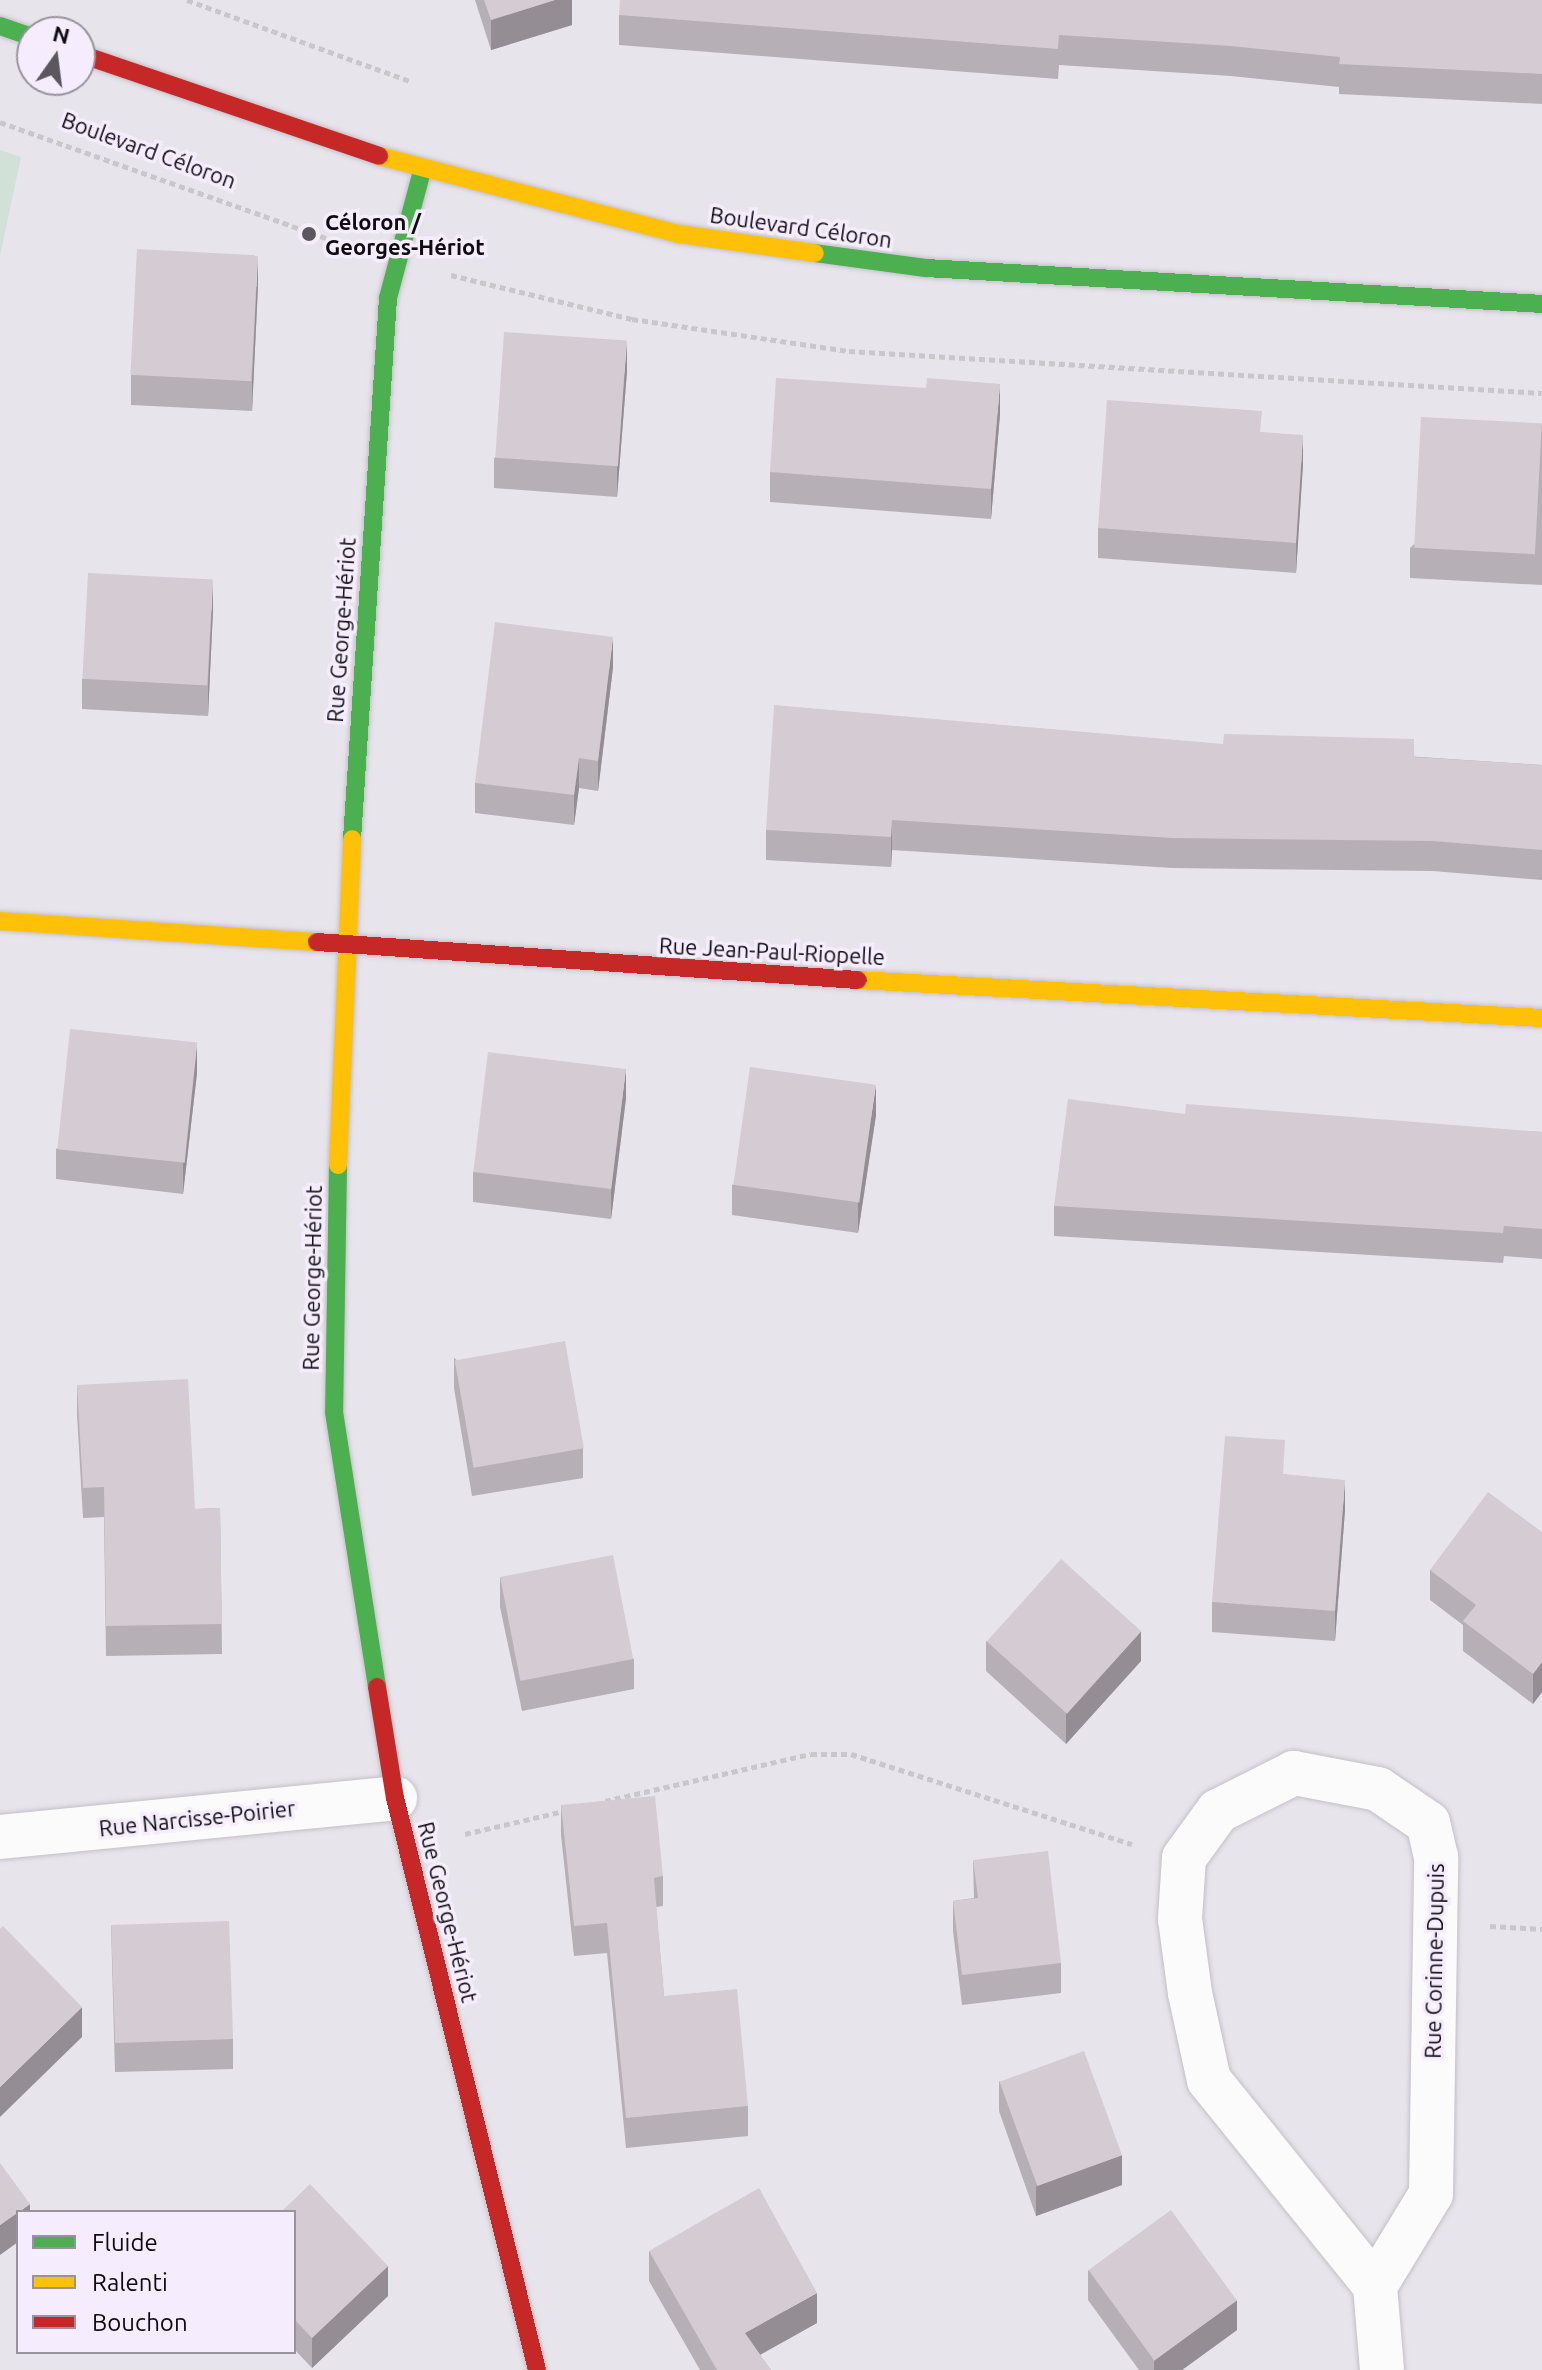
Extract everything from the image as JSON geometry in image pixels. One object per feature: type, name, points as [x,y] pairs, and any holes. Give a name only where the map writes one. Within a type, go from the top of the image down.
[{"type":"street","name":"Boulevard Céloron","points":[[96,59],[422,171],[613,220],[853,261],[1542,304]]},
{"type":"street","name":"Rue George-Hériot","points":[[422,171],[388,298],[344,944],[334,1412],[395,1798],[537,2370]]},
{"type":"street","name":"Rue Jean-Paul-Riopelle","points":[[0,921],[344,944],[433,956],[1542,1018]]},
{"type":"street","name":"Rue Corinne-Dupuis","points":[[1294,1773],[1378,1789],[1428,1823],[1436,1857],[1431,2194],[1375,2286],[1209,2080],[1190,1993],[1180,1919],[1184,1858],[1218,1811],[1294,1773]]},
{"type":"street","name":"Rue Narcisse-Poirier","points":[[0,1837],[395,1798]]},
{"type":"street","points":[[1375,2286],[1382,2370]]},
{"type":"path","points":[[187,0],[409,81]]},
{"type":"path","name":"Boulevard Céloron","points":[[0,122],[327,240]]},
{"type":"path","points":[[495,287],[632,319],[849,351],[1542,393]]},
{"type":"path","points":[[600,1802],[811,1754],[851,1754],[1137,1845]]},
{"type":"path","points":[[465,1834],[570,1809]]},
{"type":"path","points":[[1481,1926],[1542,1929]]},
{"type":"shaded area","points":[[0,150],[21,157],[0,256]]},
{"type":"building","points":[[484,0],[555,0],[491,20]]},
{"type":"building","points":[[620,0],[1542,0],[1542,74],[1339,64],[1340,57],[1231,46],[1059,35],[1058,49],[619,15]]},
{"type":"building","points":[[137,249],[258,255],[251,381],[130,375]]},
{"type":"building","points":[[504,332],[627,341],[618,466],[495,458]]},
{"type":"building","points":[[776,378],[926,388],[927,378],[1000,384],[991,489],[770,472]]},
{"type":"building","points":[[1107,400],[1262,411],[1260,432],[1303,435],[1296,543],[1098,528]]},
{"type":"building","points":[[1421,417],[1542,423],[1535,554],[1414,548]]},
{"type":"building","points":[[88,573],[213,580],[207,685],[82,679]]},
{"type":"building","points":[[495,622],[613,637],[598,761],[579,758],[574,795],[475,783]]},
{"type":"building","points":[[774,705],[1223,744],[1224,734],[1414,739],[1414,757],[1542,765],[1542,850],[1433,841],[1172,838],[892,820],[891,837],[766,830]]},
{"type":"building","points":[[70,1029],[197,1042],[185,1163],[57,1149]]},
{"type":"building","points":[[488,1052],[626,1069],[611,1189],[473,1172]]},
{"type":"building","points":[[750,1067],[876,1085],[859,1203],[733,1185]]},
{"type":"building","points":[[1068,1099],[1185,1114],[1186,1104],[1542,1132],[1542,1229],[1504,1226],[1503,1233],[1054,1206]]},
{"type":"building","points":[[565,1341],[584,1448],[474,1468],[455,1360]]},
{"type":"building","points":[[188,1379],[195,1509],[220,1508],[222,1624],[106,1626],[104,1487],[83,1488],[77,1385]]},
{"type":"building","points":[[1225,1436],[1285,1440],[1283,1474],[1345,1480],[1335,1611],[1212,1602]]},
{"type":"building","points":[[1488,1492],[1542,1532],[1542,1662],[1533,1674],[1463,1621],[1476,1605],[1430,1570]]},
{"type":"building","points":[[613,1555],[633,1659],[520,1681],[500,1577]]},
{"type":"building","points":[[1061,1559],[1141,1631],[1067,1714],[987,1641]]},
{"type":"building","points":[[655,1796],[663,1876],[654,1878],[664,1996],[737,1989],[748,2106],[626,2118],[607,1923],[574,1926],[561,1805]]},
{"type":"building","points":[[1048,1851],[1061,1963],[962,1975],[953,1901],[978,1898],[973,1860]]},
{"type":"building","points":[[229,1921],[233,2039],[115,2043],[111,1925]]},
{"type":"building","points":[[3,1926],[82,2007],[0,2087],[0,1929]]},
{"type":"building","points":[[1084,2051],[1122,2155],[1037,2186],[999,2082]]},
{"type":"building","points":[[0,2163],[30,2204],[16,2210],[16,2214],[0,2225]]},
{"type":"building","points":[[310,2184],[388,2266],[312,2338],[296,2321],[296,2210],[283,2210]]},
{"type":"building","points":[[759,2188],[817,2293],[745,2333],[771,2370],[717,2370],[649,2251]]},
{"type":"building","points":[[1171,2210],[1237,2301],[1154,2361],[1088,2270]]},
{"type":"traffic: fast","points":[[0,26],[16,32]]},
{"type":"traffic: fast","points":[[352,839],[388,298],[422,171]]},
{"type":"traffic: fast","points":[[815,253],[926,268],[1542,304]]},
{"type":"traffic: fast","points":[[338,1165],[334,1412],[377,1687]]},
{"type":"traffic: slow","points":[[379,156],[679,234],[815,253]]},
{"type":"traffic: slow","points":[[338,1165],[352,839]]},
{"type":"traffic: slow","points":[[0,921],[317,942]]},
{"type":"traffic: slow","points":[[858,980],[1542,1018]]},
{"type":"traffic: jam","points":[[96,59],[379,156]]},
{"type":"traffic: jam","points":[[317,942],[858,980]]},
{"type":"traffic: jam","points":[[377,1687],[395,1798],[537,2370]]},
{"type":"place","name":"Céloron / Georges-Hériot","points":[[309,234]]}]
